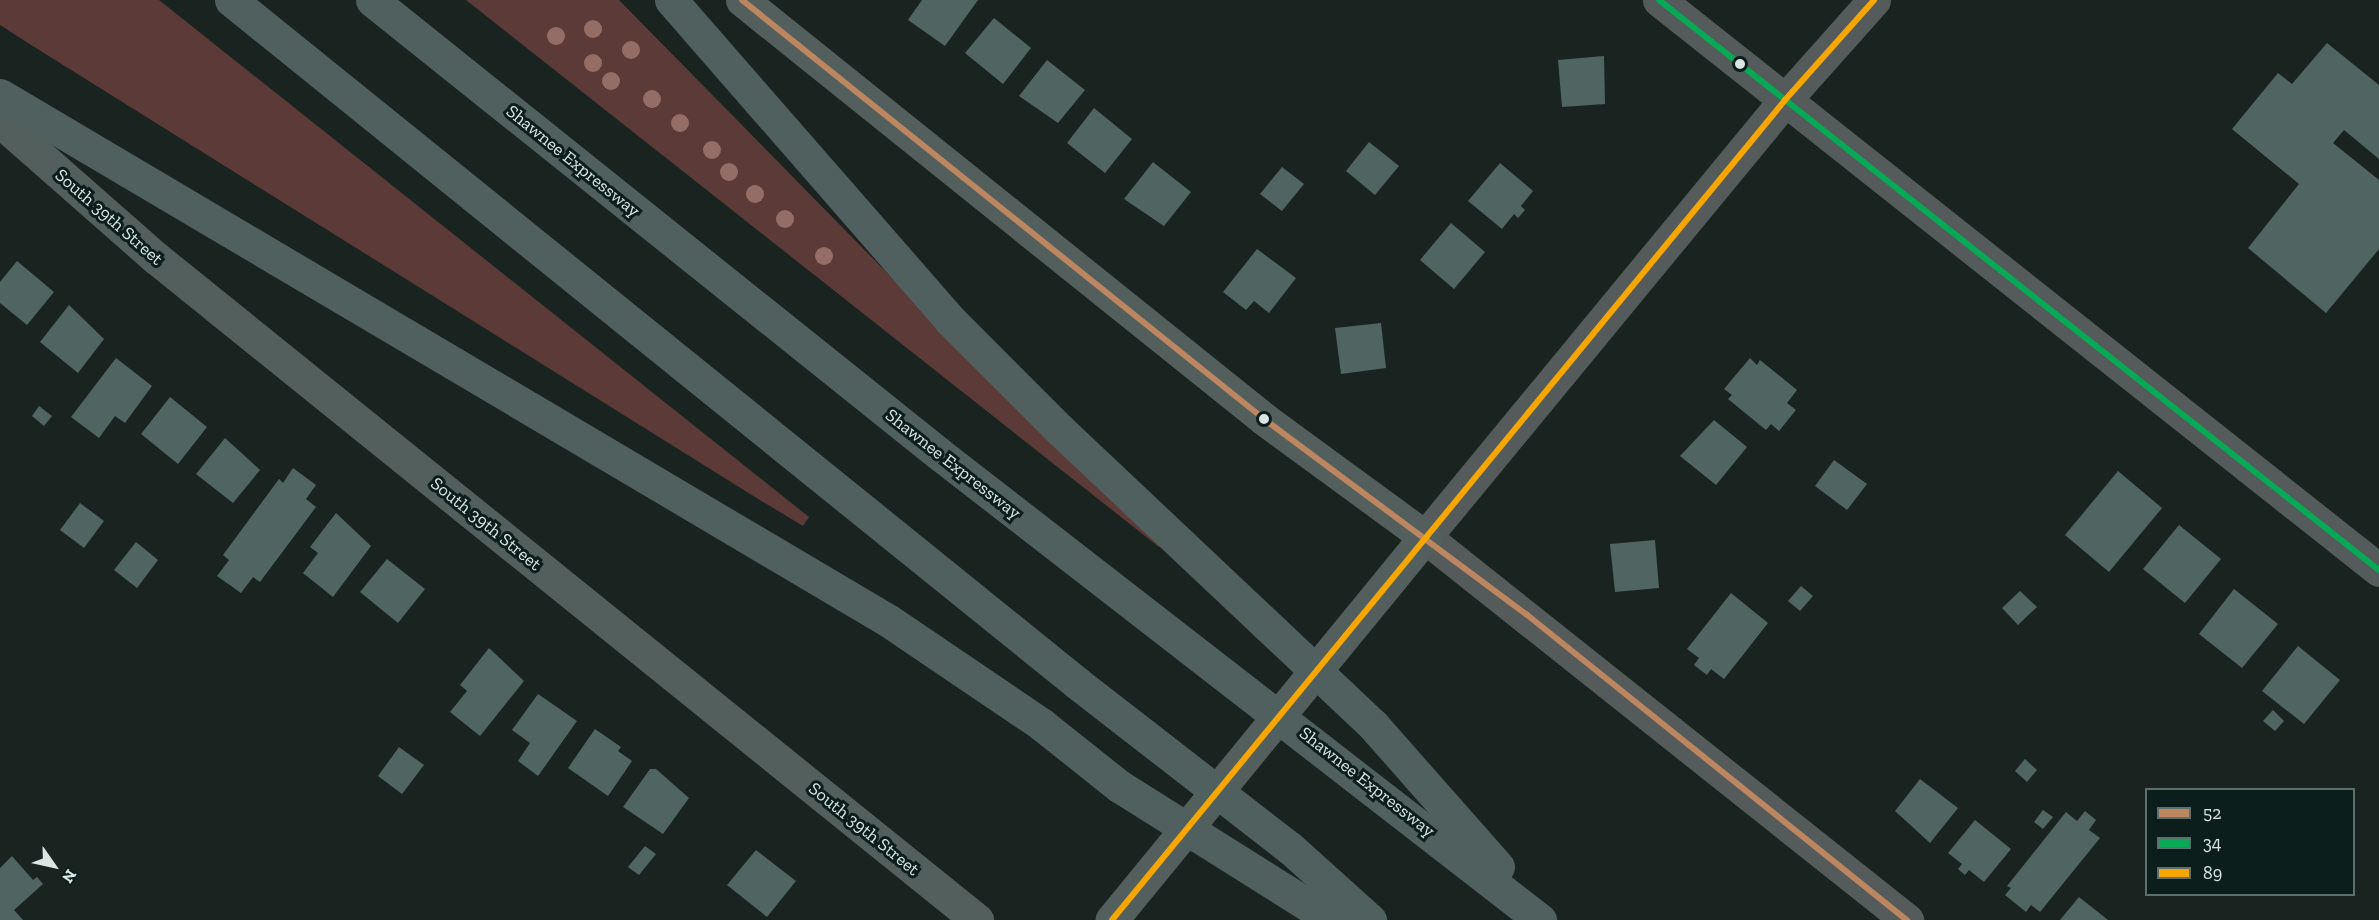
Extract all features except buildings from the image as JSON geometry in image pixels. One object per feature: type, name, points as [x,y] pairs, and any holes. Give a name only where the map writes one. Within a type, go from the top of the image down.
[{"type":"highway","points":[[231,0],[1144,735],[1290,848],[1370,920]]},
{"type":"highway","name":"Shawnee Expressway","points":[[372,0],[938,453],[1204,656],[1543,920]]},
{"type":"highway","points":[[671,0],[950,320],[1373,725],[1543,920]]},
{"type":"highway","points":[[0,95],[889,621],[1041,724],[1119,786],[1266,876],[1332,920]]},
{"type":"main road","points":[[742,0],[1264,418],[1425,537],[1112,920]]},
{"type":"main road","name":"South 39th Street","points":[[0,121],[156,258],[977,920]]},
{"type":"street","points":[[1659,0],[2379,570]]},
{"type":"street","points":[[1874,0],[1785,100],[1425,537],[1908,920]]},
{"type":"shaded area","points":[[0,0],[159,0],[809,517],[803,526],[755,497],[28,43],[0,25]]},
{"type":"shaded area","points":[[466,0],[619,0],[955,342],[1163,543],[1159,547]]},
{"type":"transit line","name":"52","points":[[742,0],[1264,419],[1526,614],[1907,920]]},
{"type":"transit line","name":"34","points":[[1659,0],[2379,570]]},
{"type":"transit line","name":"89","points":[[1112,920],[1785,100],[1874,0]]}]
